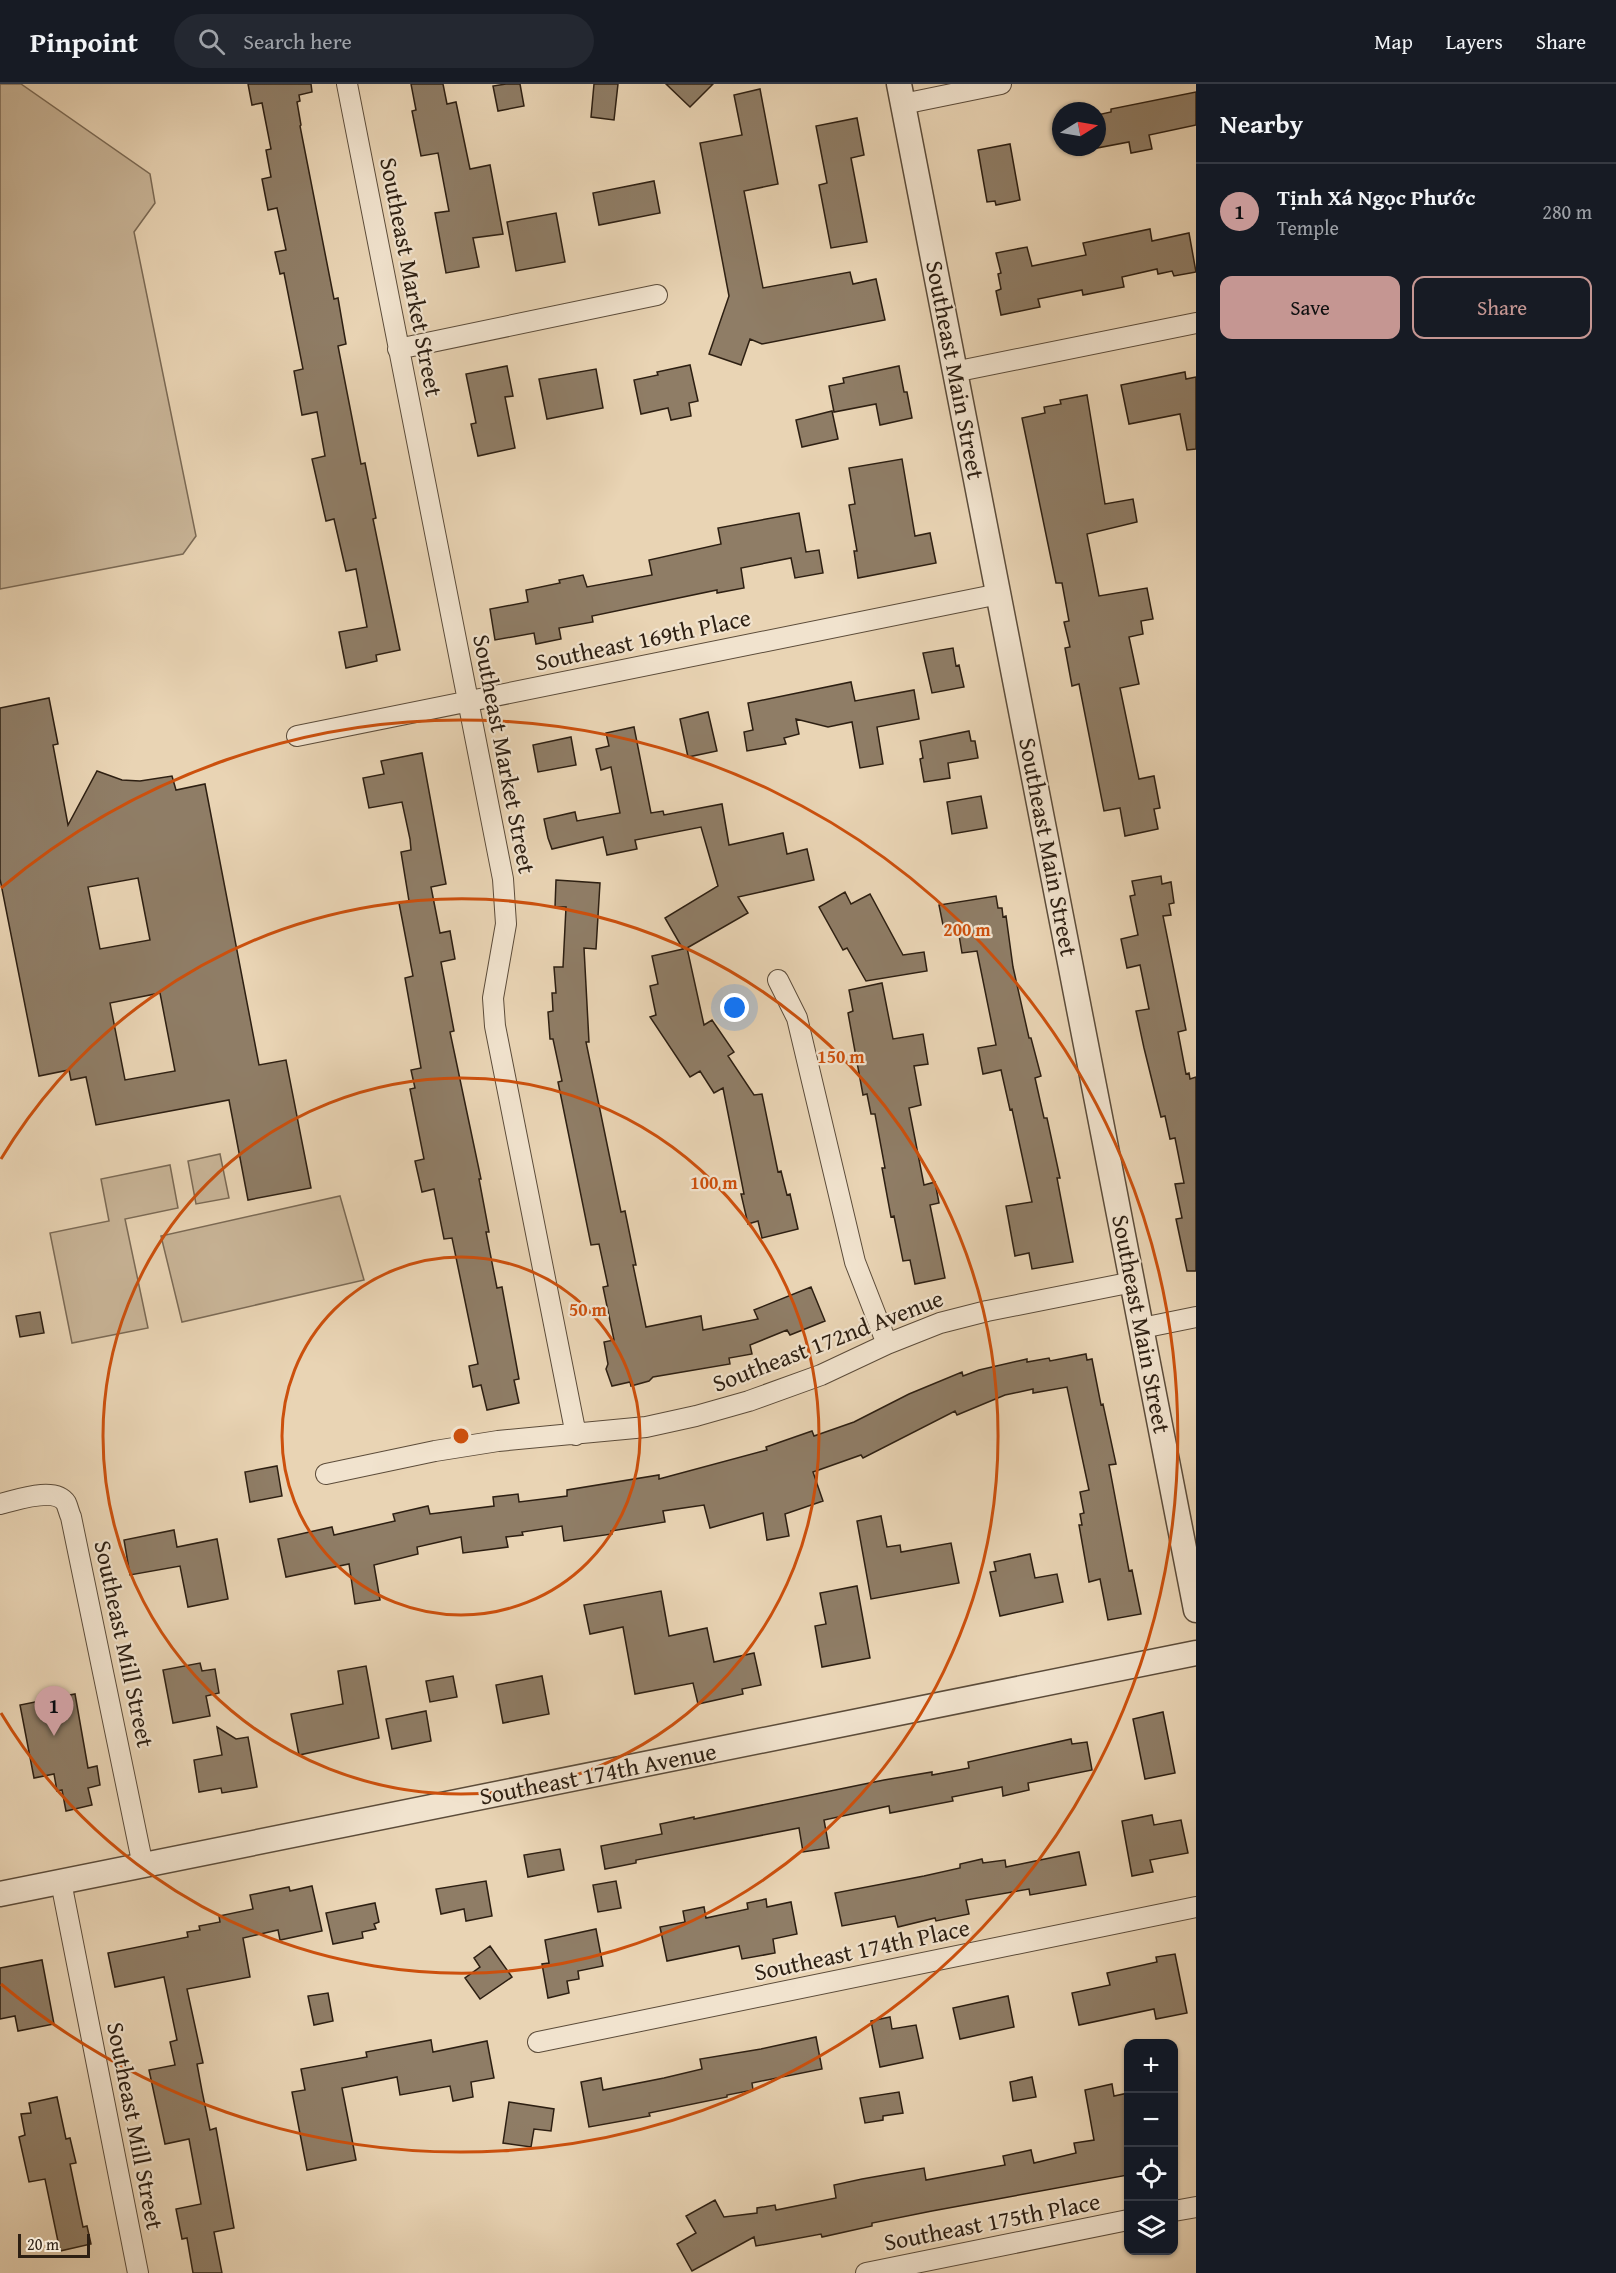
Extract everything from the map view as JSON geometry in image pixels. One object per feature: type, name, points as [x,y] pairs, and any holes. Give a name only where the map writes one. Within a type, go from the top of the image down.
[{"type":"street","name":"Southeast Market Street","points":[[347,84],[503,879],[505,903],[503,946],[493,998],[495,1026],[576,1435]]},
{"type":"street","points":[[901,94],[1001,84]]},
{"type":"street","name":"Southeast Main Street","points":[[901,94],[1196,1610]]},
{"type":"street","points":[[398,349],[657,295]]},
{"type":"street","points":[[954,372],[1196,323]]},
{"type":"street","name":"Southeast 169th Place","points":[[297,736],[999,594]]},
{"type":"street","points":[[778,980],[797,1018],[855,1262],[887,1344]]},
{"type":"street","name":"Southeast 172nd Avenue","points":[[326,1474],[435,1451],[498,1441],[576,1435],[646,1426],[696,1416],[749,1401],[821,1375],[887,1344],[940,1323],[987,1311],[1133,1282]]},
{"type":"street","points":[[1142,1328],[1196,1317]]},
{"type":"street","name":"Southeast Mill Street","points":[[0,1504],[46,1494],[56,1495],[65,1501],[71,1517],[144,1866]]},
{"type":"street","name":"Southeast 174th Avenue","points":[[0,1894],[1196,1653]]},
{"type":"street","name":"Southeast Mill Street","points":[[61,1882],[138,2273]]},
{"type":"street","name":"Southeast 174th Place","points":[[538,2042],[1196,1907]]},
{"type":"street","points":[[1178,2210],[1196,2207]]},
{"type":"street","name":"Southeast 175th Place","points":[[866,2273],[1124,2221]]},
{"type":"shaded area","points":[[0,84],[21,84],[150,174],[155,203],[134,232],[196,536],[183,554],[0,589]]},
{"type":"shaded area","points":[[220,1154],[229,1198],[196,1204],[188,1161]]},
{"type":"shaded area","points":[[170,1165],[178,1208],[125,1219],[148,1328],[72,1343],[50,1233],[109,1221],[101,1179]]},
{"type":"shaded area","points":[[340,1196],[364,1280],[182,1322],[161,1236]]},
{"type":"building","points":[[248,84],[311,84],[312,92],[299,95],[300,101],[297,102],[300,126],[334,299],[338,298],[346,344],[338,346],[361,464],[365,463],[376,518],[373,519],[400,650],[376,655],[377,661],[346,668],[339,632],[367,627],[356,569],[346,571],[334,519],[326,521],[312,459],[325,456],[317,412],[302,415],[294,371],[303,369],[284,273],[280,274],[275,252],[286,250],[277,208],[268,210],[262,179],[271,177],[266,150],[271,149],[262,103],[252,105]]},
{"type":"building","points":[[411,84],[443,84],[447,104],[456,102],[470,169],[490,165],[503,234],[473,238],[479,267],[446,273],[435,213],[449,211],[438,153],[421,156],[412,111],[416,110]]},
{"type":"building","points":[[520,84],[524,106],[498,111],[493,86]]},
{"type":"building","points":[[594,84],[618,84],[614,120],[591,117]]},
{"type":"building","points":[[666,84],[713,84],[690,107]]},
{"type":"building","points":[[760,89],[778,184],[744,191],[763,288],[850,272],[853,284],[876,279],[885,320],[762,344],[750,339],[741,365],[709,354],[729,296],[700,143],[742,135],[734,95]]},
{"type":"building","points":[[1196,92],[1196,125],[1149,135],[1152,149],[1131,153],[1129,142],[1106,146],[1106,113],[1111,112],[1111,109]]},
{"type":"building","points":[[857,118],[864,155],[851,158],[867,242],[831,248],[819,185],[827,183],[816,126]]},
{"type":"building","points":[[1010,144],[1020,200],[996,205],[995,201],[987,202],[978,150]]},
{"type":"building","points":[[654,181],[660,213],[599,225],[593,193]]},
{"type":"building","points":[[556,213],[565,262],[516,271],[507,222]]},
{"type":"building","points":[[1150,229],[1152,241],[1189,233],[1196,272],[1174,276],[1172,271],[1158,274],[1157,269],[1122,277],[1124,287],[1083,295],[1082,290],[1038,299],[1040,307],[1001,315],[996,291],[1001,289],[998,274],[1001,273],[996,253],[1027,247],[1032,266],[1086,255],[1083,243]]},
{"type":"building","points":[[690,365],[698,401],[689,403],[691,416],[671,420],[668,408],[641,414],[634,380]]},
{"type":"building","points":[[507,366],[513,396],[505,397],[515,448],[478,456],[471,424],[476,423],[466,374]]},
{"type":"building","points":[[899,366],[912,418],[880,425],[876,404],[834,412],[829,386],[844,383],[843,378]]},
{"type":"building","points":[[596,369],[603,408],[547,419],[539,379]]},
{"type":"building","points":[[1185,372],[1186,379],[1196,377],[1196,449],[1187,450],[1180,414],[1129,424],[1121,385]]},
{"type":"building","points":[[1087,395],[1105,504],[1133,499],[1137,522],[1087,534],[1099,596],[1147,588],[1153,619],[1141,621],[1143,634],[1129,637],[1139,684],[1120,688],[1139,779],[1154,776],[1160,808],[1154,809],[1158,829],[1125,836],[1120,808],[1104,811],[1079,684],[1072,686],[1065,648],[1070,647],[1064,622],[1069,621],[1062,583],[1056,583],[1022,418],[1045,413],[1044,407],[1061,404],[1060,400]]},
{"type":"building","points":[[832,411],[838,439],[802,447],[796,420]]},
{"type":"building","points":[[902,459],[915,536],[930,533],[936,563],[858,578],[854,551],[857,551],[849,505],[855,504],[849,468]]},
{"type":"building","points":[[799,513],[806,552],[819,550],[823,573],[795,578],[791,558],[741,568],[744,588],[717,593],[717,590],[592,616],[593,622],[559,628],[561,639],[536,644],[534,633],[495,640],[490,609],[528,602],[526,590],[560,583],[559,580],[583,575],[587,587],[652,575],[649,560],[721,544],[718,528]]},
{"type":"building","points":[[953,648],[956,666],[959,665],[964,687],[932,693],[923,653]]},
{"type":"building","points":[[851,682],[855,701],[914,690],[919,719],[877,727],[883,764],[860,768],[852,722],[828,727],[796,719],[799,734],[784,738],[786,744],[747,751],[744,732],[753,730],[748,703]]},
{"type":"building","points":[[49,698],[58,744],[53,745],[68,825],[97,771],[122,780],[140,781],[172,776],[176,790],[205,784],[259,1065],[286,1060],[311,1188],[248,1200],[229,1100],[96,1125],[86,1077],[71,1080],[69,1070],[39,1076],[0,879],[0,708]],"holes":[[[138,878],[150,940],[100,949],[88,887]],[[160,993],[175,1071],[125,1080],[110,1003]]]},
{"type":"building","points":[[708,712],[717,751],[688,757],[680,719]]},
{"type":"building","points":[[634,727],[651,813],[663,811],[664,815],[722,804],[729,845],[783,833],[787,854],[807,849],[814,880],[738,897],[748,913],[687,948],[704,1025],[712,1020],[734,1052],[728,1056],[754,1095],[762,1094],[778,1172],[781,1171],[787,1195],[790,1194],[798,1229],[762,1238],[758,1221],[748,1224],[723,1088],[714,1093],[700,1071],[690,1077],[650,1017],[656,1015],[650,986],[658,984],[652,956],[683,949],[665,918],[718,886],[701,827],[635,840],[637,849],[607,855],[603,837],[552,849],[548,838],[544,819],[575,812],[577,821],[620,813],[611,767],[601,770],[596,749],[609,746],[606,733]]},
{"type":"building","points":[[969,731],[971,741],[975,741],[978,758],[948,763],[950,778],[924,782],[920,741]]},
{"type":"building","points":[[571,737],[576,765],[538,772],[533,745]]},
{"type":"building","points":[[422,753],[446,884],[431,887],[440,933],[450,931],[455,959],[441,962],[454,1031],[450,1032],[481,1179],[479,1179],[489,1232],[486,1232],[497,1288],[502,1287],[519,1379],[514,1380],[519,1403],[487,1410],[481,1385],[473,1387],[469,1366],[478,1364],[452,1238],[444,1239],[434,1189],[422,1192],[415,1161],[424,1159],[410,1089],[415,1088],[411,1070],[421,1068],[405,978],[413,976],[399,903],[409,901],[401,852],[411,850],[410,839],[402,802],[369,808],[363,778],[384,774],[381,761]]},
{"type":"building","points":[[981,796],[987,828],[952,834],[947,802]]},
{"type":"building","points":[[1161,876],[1162,884],[1171,882],[1174,903],[1169,904],[1171,915],[1163,916],[1186,1030],[1178,1032],[1186,1074],[1189,1073],[1190,1079],[1196,1077],[1196,1271],[1187,1271],[1176,1219],[1182,1218],[1175,1184],[1184,1183],[1175,1138],[1170,1139],[1165,1116],[1161,1117],[1136,1011],[1149,1009],[1140,965],[1127,968],[1121,939],[1138,935],[1130,896],[1135,895],[1132,881]]},
{"type":"building","points":[[556,880],[600,883],[596,949],[584,948],[589,1042],[586,1042],[621,1212],[625,1211],[646,1327],[701,1316],[703,1330],[758,1319],[754,1310],[811,1287],[825,1321],[790,1335],[787,1330],[750,1345],[752,1354],[729,1358],[730,1364],[653,1377],[649,1381],[631,1386],[630,1382],[612,1386],[606,1369],[608,1364],[604,1342],[614,1340],[603,1287],[608,1286],[599,1244],[591,1245],[558,1082],[562,1081],[553,1039],[550,1039],[548,1012],[553,1011],[552,993],[556,993],[554,967],[563,967],[566,907],[555,907]]},
{"type":"building","points":[[845,892],[851,904],[870,894],[903,955],[924,952],[927,971],[866,981],[847,948],[843,950],[819,907]]},
{"type":"building","points":[[996,896],[998,908],[1002,908],[1003,917],[1006,916],[1013,967],[1029,1038],[1031,1038],[1041,1076],[1035,1078],[1044,1118],[1047,1118],[1060,1178],[1057,1178],[1073,1262],[1032,1269],[1029,1253],[1015,1256],[1006,1206],[1032,1202],[1012,1109],[1010,1110],[1001,1070],[983,1074],[978,1048],[996,1045],[977,951],[962,953],[957,923],[943,925],[939,905]]},
{"type":"building","points":[[882,983],[893,1039],[923,1034],[928,1064],[914,1066],[921,1105],[909,1108],[924,1185],[935,1182],[939,1203],[930,1205],[945,1278],[915,1284],[910,1260],[903,1261],[894,1216],[891,1217],[875,1114],[871,1114],[867,1094],[863,1095],[848,1013],[853,1011],[849,990]]},
{"type":"building","points":[[40,1312],[44,1333],[20,1337],[16,1316]]},
{"type":"building","points":[[1086,1354],[1087,1360],[1092,1359],[1116,1464],[1109,1465],[1129,1571],[1132,1570],[1141,1614],[1108,1620],[1100,1579],[1089,1582],[1079,1525],[1082,1525],[1080,1514],[1084,1513],[1080,1492],[1089,1490],[1067,1387],[1033,1393],[1033,1389],[1005,1395],[957,1415],[955,1411],[863,1458],[861,1455],[813,1472],[823,1501],[785,1514],[789,1536],[767,1540],[763,1513],[710,1528],[704,1505],[663,1511],[665,1522],[611,1531],[612,1534],[564,1541],[562,1526],[522,1532],[523,1535],[506,1537],[508,1547],[463,1553],[461,1537],[417,1547],[418,1554],[374,1565],[380,1600],[355,1604],[349,1564],[286,1577],[278,1539],[332,1527],[334,1535],[395,1521],[393,1514],[428,1506],[430,1514],[494,1506],[493,1497],[518,1494],[519,1502],[567,1496],[567,1490],[659,1475],[659,1479],[767,1450],[766,1447],[812,1431],[814,1436],[854,1422],[909,1394],[962,1372],[963,1376],[1027,1359],[1027,1362],[1049,1358],[1050,1361]]},
{"type":"building","points":[[277,1466],[282,1496],[250,1502],[245,1472]]},
{"type":"building","points":[[881,1516],[887,1547],[900,1545],[901,1552],[951,1543],[959,1583],[871,1599],[857,1521]]},
{"type":"building","points":[[174,1530],[177,1547],[217,1539],[228,1599],[188,1607],[180,1566],[130,1575],[124,1540]]},
{"type":"building","points":[[1030,1554],[1035,1578],[1057,1574],[1063,1602],[1000,1616],[990,1572],[996,1571],[994,1562]]},
{"type":"building","points":[[857,1586],[870,1658],[822,1667],[815,1626],[826,1624],[820,1593]]},
{"type":"building","points":[[661,1591],[669,1636],[707,1628],[714,1662],[754,1653],[761,1685],[742,1689],[743,1694],[698,1704],[693,1683],[635,1694],[623,1627],[590,1634],[584,1605]]},
{"type":"building","points":[[200,1663],[202,1671],[215,1669],[219,1693],[206,1696],[210,1716],[173,1723],[163,1670]]},
{"type":"building","points":[[366,1666],[379,1738],[299,1755],[291,1714],[343,1704],[338,1671]]},
{"type":"building","points":[[453,1676],[457,1697],[430,1702],[426,1681]]},
{"type":"building","points":[[542,1676],[549,1714],[503,1723],[496,1685]]},
{"type":"building","points":[[75,1694],[88,1768],[97,1766],[100,1785],[88,1788],[92,1805],[66,1811],[62,1790],[57,1791],[54,1774],[34,1778],[20,1705]]},
{"type":"building","points":[[426,1711],[431,1741],[392,1749],[386,1719]]},
{"type":"building","points":[[1163,1712],[1175,1773],[1145,1779],[1133,1719]]},
{"type":"building","points":[[217,1727],[236,1739],[248,1737],[257,1787],[222,1793],[221,1788],[199,1792],[194,1760],[222,1755]]},
{"type":"building","points":[[1071,1739],[1072,1744],[1087,1742],[1092,1770],[1028,1783],[1029,1790],[1003,1796],[1002,1787],[952,1797],[953,1801],[890,1813],[889,1806],[824,1820],[829,1848],[803,1852],[799,1828],[636,1860],[636,1863],[605,1869],[601,1846],[662,1834],[660,1824],[884,1780],[969,1768],[968,1762]]},
{"type":"building","points":[[1152,1815],[1154,1825],[1181,1820],[1188,1853],[1150,1860],[1153,1872],[1132,1876],[1122,1821]]},
{"type":"building","points":[[560,1849],[564,1870],[528,1877],[524,1855]]},
{"type":"building","points":[[1079,1852],[1086,1885],[1030,1895],[1029,1889],[966,1900],[969,1914],[936,1921],[935,1918],[898,1927],[895,1916],[842,1926],[835,1893],[960,1868],[960,1864],[982,1859],[983,1863],[1005,1860],[1006,1867]]},
{"type":"building","points":[[486,1881],[492,1916],[466,1921],[464,1909],[441,1914],[436,1889]]},
{"type":"building","points":[[616,1881],[621,1908],[598,1912],[593,1885]]},
{"type":"building","points":[[312,1886],[322,1931],[280,1940],[278,1930],[243,1938],[250,1977],[187,1989],[203,2063],[197,2064],[202,2091],[210,2130],[216,2128],[234,2228],[214,2232],[222,2273],[193,2273],[187,2238],[182,2239],[176,2209],[201,2204],[189,2139],[165,2144],[149,2070],[175,2065],[170,2042],[177,2040],[164,1977],[115,1987],[108,1953],[188,1937],[187,1932],[200,1930],[199,1926],[220,1922],[219,1916],[253,1909],[250,1895],[289,1887],[290,1891]]},
{"type":"building","points":[[766,1899],[767,1907],[791,1902],[797,1934],[773,1939],[775,1953],[742,1959],[739,1946],[667,1961],[660,1927],[685,1922],[683,1911],[704,1907],[706,1918],[748,1909],[747,1903]]},
{"type":"building","points":[[375,1903],[379,1922],[374,1924],[376,1929],[362,1932],[363,1938],[333,1944],[326,1913]]},
{"type":"building","points":[[596,1929],[603,1966],[578,1971],[579,1979],[567,1981],[569,1993],[548,1998],[542,1964],[549,1963],[545,1940]]},
{"type":"building","points":[[490,1946],[512,1977],[480,1999],[465,1978],[480,1967],[474,1958]]},
{"type":"building","points":[[1175,1954],[1187,2013],[1156,2019],[1154,2009],[1079,2025],[1072,1993],[1110,1985],[1107,1973],[1157,1962],[1156,1957]]},
{"type":"building","points":[[42,1960],[54,2024],[18,2031],[15,2016],[0,2019],[0,1968]]},
{"type":"building","points":[[328,1993],[333,2021],[314,2025],[308,1996]]},
{"type":"building","points":[[1008,1996],[1014,2027],[960,2039],[953,2008]]},
{"type":"building","points":[[890,2017],[892,2029],[916,2025],[923,2058],[880,2067],[871,2021]]},
{"type":"building","points":[[816,2037],[822,2069],[752,2083],[753,2090],[727,2095],[727,2097],[649,2113],[650,2116],[589,2127],[581,2082],[601,2078],[603,2090],[702,2069],[700,2059]]},
{"type":"building","points":[[431,2040],[433,2052],[487,2041],[494,2078],[471,2082],[473,2097],[453,2101],[450,2086],[400,2095],[397,2077],[342,2088],[356,2160],[307,2170],[292,2092],[305,2090],[301,2069],[367,2057],[366,2052]]},
{"type":"building","points":[[1032,2077],[1036,2097],[1013,2101],[1010,2082]]},
{"type":"building","points":[[1112,2084],[1114,2096],[1124,2094],[1124,2176],[872,2223],[872,2226],[822,2237],[821,2234],[756,2246],[754,2237],[692,2271],[677,2244],[696,2233],[686,2216],[715,2200],[724,2217],[757,2213],[757,2208],[775,2205],[776,2210],[836,2198],[834,2185],[862,2179],[924,2168],[926,2180],[1005,2165],[1003,2156],[1031,2150],[1034,2163],[1076,2153],[1074,2143],[1094,2140],[1085,2090]]},
{"type":"building","points":[[899,2092],[903,2113],[883,2116],[883,2120],[865,2123],[860,2098]]},
{"type":"building","points":[[57,2097],[66,2139],[70,2138],[76,2163],[70,2164],[83,2227],[87,2226],[91,2244],[60,2251],[45,2179],[29,2182],[19,2137],[25,2135],[21,2114],[31,2113],[29,2103]]},
{"type":"building","points":[[509,2102],[554,2109],[551,2131],[534,2129],[531,2147],[503,2143]]},
{"type":"place","name":"Tịnh Xá Ngọc Phước","points":[[54,1736]]}]
